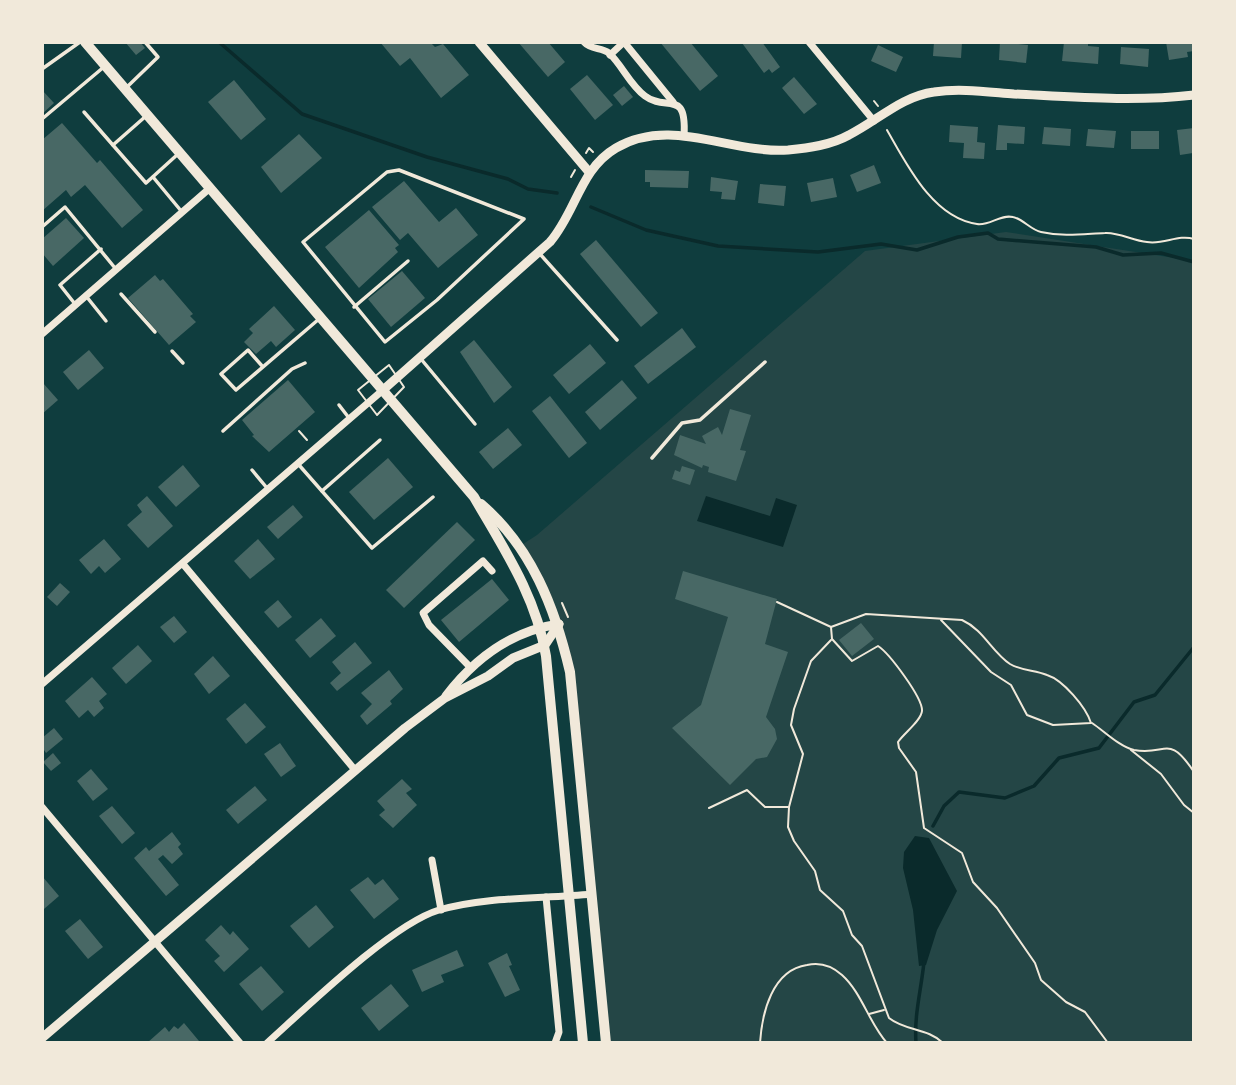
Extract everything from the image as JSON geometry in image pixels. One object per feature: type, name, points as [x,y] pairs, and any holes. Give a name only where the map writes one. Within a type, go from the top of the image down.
[{"type":"main road","points":[[85,42],[474,497],[513,535],[546,594],[559,624],[575,706],[606,1043]]},
{"type":"main road","points":[[474,497],[519,572],[544,645],[583,1043]]},
{"type":"street","points":[[479,42],[589,172]]},
{"type":"street","points":[[584,42],[610,55],[644,95],[673,102]]},
{"type":"street","points":[[610,55],[624,42],[684,116],[684,136]]},
{"type":"street","points":[[809,42],[874,121]]},
{"type":"street","points":[[42,684],[539,252],[561,229],[589,172],[608,154],[629,141],[662,134],[783,150],[830,143],[912,98],[939,91],[1125,99],[1194,95]]},
{"type":"street","points":[[42,334],[210,188]]},
{"type":"street","points":[[471,668],[429,625],[423,613],[484,561],[492,571]]},
{"type":"street","points":[[183,564],[355,770]]},
{"type":"street","points":[[42,1038],[355,770],[445,698],[471,668],[507,640],[540,627],[559,624]]},
{"type":"street","points":[[445,698],[488,676],[513,658],[544,645],[559,624]]},
{"type":"street","points":[[42,807],[240,1043]]},
{"type":"street","points":[[432,860],[441,910]]},
{"type":"street","points":[[267,1043],[382,944],[407,926],[441,910],[592,894]]},
{"type":"street","points":[[547,897],[559,1032],[555,1043]]},
{"type":"lane","points":[[42,69],[80,42]]},
{"type":"lane","points":[[125,89],[158,57],[145,42]]},
{"type":"lane","points":[[42,119],[106,65]]},
{"type":"lane","points":[[84,112],[146,183],[180,153]]},
{"type":"lane","points":[[113,145],[147,114]]},
{"type":"lane","points":[[399,170],[524,219],[437,300],[385,342],[354,307],[303,242],[387,172],[399,170]]},
{"type":"lane","points":[[153,177],[182,212]]},
{"type":"lane","points":[[42,228],[65,207],[115,268]]},
{"type":"lane","points":[[76,305],[60,285],[101,249]]},
{"type":"lane","points":[[539,252],[617,340]]},
{"type":"lane","points":[[354,307],[408,261]]},
{"type":"lane","points":[[121,294],[155,332]]},
{"type":"lane","points":[[86,296],[106,321]]},
{"type":"lane","points":[[263,367],[248,350],[221,374],[236,390],[263,367],[320,317]]},
{"type":"lane","points":[[172,351],[183,363]]},
{"type":"lane","points":[[419,358],[475,424]]},
{"type":"lane","points":[[652,458],[682,423],[700,420],[765,362]]},
{"type":"lane","points":[[223,430],[292,369],[305,363]]},
{"type":"lane","points":[[339,405],[349,418]]},
{"type":"lane","points":[[322,491],[380,440]]},
{"type":"lane","points":[[298,463],[372,548],[433,497]]},
{"type":"lane","points":[[252,470],[268,489]]},
{"type":"path","points":[[887,130],[923,190],[967,223],[984,225],[1003,216],[1015,217],[1038,232],[1084,237],[1107,232],[1146,242],[1162,243],[1179,237],[1194,239]]},
{"type":"path","points":[[299,431],[307,440]]},
{"type":"path","points":[[777,602],[831,627],[866,614],[962,620],[975,626],[1012,665],[1049,675],[1077,702],[1091,723],[1161,774],[1184,805],[1194,813]]},
{"type":"path","points":[[940,620],[990,672],[1010,685],[1027,715],[1053,725],[1091,723]]},
{"type":"path","points":[[831,627],[832,639],[829,646],[811,661],[794,709],[791,725],[803,754],[789,807],[788,827],[794,841],[815,871],[820,890],[843,911],[852,935],[868,958],[884,1009],[895,1023],[934,1034],[943,1043]]},
{"type":"path","points":[[832,639],[852,661],[878,646],[897,664],[922,711],[898,741],[899,748],[916,772],[924,828],[962,853],[973,882],[997,908],[1035,963],[1041,980],[1066,1002],[1085,1012],[1108,1043]]},
{"type":"path","points":[[1130,749],[1172,749],[1181,754],[1194,772]]},
{"type":"path","points":[[709,808],[747,790],[765,807],[789,807]]},
{"type":"path","points":[[760,1043],[761,1024],[772,992],[786,974],[800,966],[816,963],[834,968],[845,977],[887,1043]]},
{"type":"path","points":[[867,1014],[884,1009]]},
{"type":"shaded area","points":[[1006,232],[1194,261],[1194,1043],[607,1043],[575,706],[559,624],[520,546],[537,535],[865,251]]},
{"type":"shaded area","points":[[706,496],[770,516],[776,498],[797,505],[783,547],[697,521]]},
{"type":"shaded area","points":[[915,836],[929,838],[957,891],[937,930],[926,965],[919,966],[913,910],[903,868],[904,852]]},
{"type":"building","points":[[125,42],[140,42],[145,48],[136,55]]},
{"type":"building","points":[[380,42],[430,42],[435,47],[443,44],[469,75],[441,98],[410,58],[400,66]]},
{"type":"building","points":[[518,42],[548,42],[565,62],[548,77]]},
{"type":"building","points":[[660,42],[690,42],[718,76],[700,91]]},
{"type":"building","points":[[762,42],[780,67],[772,73],[769,69],[764,73],[742,43]]},
{"type":"building","points":[[934,42],[962,42],[961,58],[933,56]]},
{"type":"building","points":[[1000,42],[1028,45],[1026,63],[999,60]]},
{"type":"building","points":[[1064,42],[1088,42],[1088,46],[1099,47],[1098,64],[1062,61]]},
{"type":"building","points":[[1166,42],[1194,42],[1194,51],[1187,52],[1188,57],[1169,60]]},
{"type":"building","points":[[878,45],[903,57],[896,72],[871,61]]},
{"type":"building","points":[[1121,47],[1149,49],[1148,67],[1120,64]]},
{"type":"building","points":[[587,75],[613,105],[595,120],[570,89]]},
{"type":"building","points":[[794,77],[817,104],[804,114],[782,88]]},
{"type":"building","points":[[234,80],[266,119],[241,140],[208,102]]},
{"type":"building","points":[[624,86],[633,97],[622,106],[613,95]]},
{"type":"building","points":[[42,90],[54,103],[42,114]]},
{"type":"building","points":[[62,123],[97,163],[100,160],[143,210],[122,228],[85,185],[71,197],[66,190],[42,211],[42,140]]},
{"type":"building","points":[[950,125],[978,127],[977,142],[985,143],[984,159],[963,158],[964,143],[949,142]]},
{"type":"building","points":[[998,125],[1025,127],[1024,144],[1007,143],[1007,150],[996,150]]},
{"type":"building","points":[[1044,127],[1071,129],[1070,146],[1042,144]]},
{"type":"building","points":[[1194,128],[1193,153],[1180,155],[1177,130]]},
{"type":"building","points":[[1088,129],[1116,131],[1114,148],[1086,146]]},
{"type":"building","points":[[1131,131],[1159,131],[1159,149],[1131,149]]},
{"type":"building","points":[[299,134],[322,158],[281,193],[261,167]]},
{"type":"building","points":[[874,165],[881,183],[857,192],[850,175]]},
{"type":"building","points":[[645,170],[689,171],[688,188],[650,187],[650,182],[645,182]]},
{"type":"building","points":[[711,177],[738,181],[735,200],[721,199],[722,192],[710,191]]},
{"type":"building","points":[[833,178],[837,197],[811,202],[807,183]]},
{"type":"building","points":[[404,181],[439,222],[456,208],[478,235],[438,268],[408,233],[400,240],[372,207]]},
{"type":"building","points":[[760,184],[786,186],[784,206],[758,203]]},
{"type":"building","points":[[369,210],[399,245],[395,248],[398,252],[359,288],[325,247]]},
{"type":"building","points":[[66,218],[84,238],[53,266],[42,253],[42,239]]},
{"type":"building","points":[[596,240],[658,313],[641,327],[580,254]]},
{"type":"building","points":[[402,271],[425,298],[391,327],[368,299]]},
{"type":"building","points":[[155,275],[160,281],[163,279],[193,314],[190,316],[196,322],[169,345],[128,298]]},
{"type":"building","points":[[274,306],[295,330],[276,347],[271,341],[256,354],[244,342],[253,333],[249,329]]},
{"type":"building","points":[[682,328],[696,347],[648,384],[634,366]]},
{"type":"building","points":[[474,340],[512,387],[494,403],[460,352]]},
{"type":"building","points":[[590,344],[606,363],[569,394],[553,375]]},
{"type":"building","points":[[89,350],[104,368],[78,390],[63,372]]},
{"type":"building","points":[[288,380],[315,412],[269,452],[252,436],[254,435],[242,420]]},
{"type":"building","points":[[622,380],[637,398],[600,430],[585,412]]},
{"type":"building","points":[[42,384],[58,400],[42,414]]},
{"type":"building","points":[[550,396],[587,443],[569,458],[532,411]]},
{"type":"building","points":[[730,409],[751,415],[740,450],[746,451],[736,481],[708,472],[709,467],[703,465],[702,468],[674,455],[680,435],[706,444],[702,436],[718,427],[722,435]]},
{"type":"building","points":[[508,428],[522,445],[493,469],[479,452]]},
{"type":"building","points":[[388,458],[413,487],[374,520],[349,492]]},
{"type":"building","points":[[183,465],[200,486],[176,507],[158,487]]},
{"type":"building","points":[[682,466],[695,470],[690,485],[672,479],[675,470],[680,472]]},
{"type":"building","points":[[147,496],[173,526],[148,548],[127,525],[142,512],[137,505]]},
{"type":"building","points":[[293,505],[303,517],[278,539],[267,527]]},
{"type":"building","points":[[457,522],[475,540],[404,608],[386,590]]},
{"type":"building","points":[[104,539],[121,559],[105,573],[99,566],[91,574],[79,560]]},
{"type":"building","points":[[258,539],[275,559],[250,579],[234,561]]},
{"type":"building","points":[[683,571],[777,599],[765,644],[788,652],[766,717],[775,729],[777,739],[767,757],[756,759],[730,785],[672,728],[701,705],[728,617],[675,599]]},
{"type":"building","points":[[492,579],[509,600],[459,642],[441,620]]},
{"type":"building","points":[[60,583],[70,592],[57,606],[47,597]]},
{"type":"building","points":[[278,600],[292,617],[278,628],[264,612]]},
{"type":"building","points":[[174,616],[187,632],[174,643],[160,627]]},
{"type":"building","points":[[321,618],[336,636],[310,658],[295,640]]},
{"type":"building","points":[[861,623],[874,639],[852,656],[839,640]]},
{"type":"building","points":[[355,642],[372,663],[337,691],[330,683],[341,673],[332,662]]},
{"type":"building","points":[[138,645],[152,661],[126,684],[112,668]]},
{"type":"building","points":[[213,656],[230,676],[209,694],[194,674]]},
{"type":"building","points":[[389,670],[403,689],[390,701],[392,704],[367,725],[360,716],[372,704],[361,693]]},
{"type":"building","points":[[92,677],[107,694],[99,701],[104,708],[94,717],[88,710],[79,718],[65,701]]},
{"type":"building","points":[[245,703],[266,727],[246,744],[226,719]]},
{"type":"building","points":[[54,728],[63,739],[46,753],[42,747],[42,738]]},
{"type":"building","points":[[280,743],[296,766],[281,777],[264,754]]},
{"type":"building","points":[[53,753],[61,763],[51,771],[43,762]]},
{"type":"building","points":[[91,769],[108,789],[93,801],[77,781]]},
{"type":"building","points":[[402,779],[412,789],[406,793],[417,805],[393,828],[379,815],[385,810],[377,801]]},
{"type":"building","points":[[255,786],[267,800],[238,824],[226,810]]},
{"type":"building","points":[[112,806],[135,833],[122,844],[99,816]]},
{"type":"building","points":[[172,832],[181,844],[178,847],[183,854],[172,864],[163,855],[158,859],[179,885],[166,896],[134,858],[146,847],[149,851]]},
{"type":"building","points":[[42,876],[59,896],[44,909],[42,906]]},
{"type":"building","points":[[368,877],[375,885],[383,879],[399,899],[374,919],[350,890]]},
{"type":"building","points":[[316,905],[334,927],[309,948],[290,926]]},
{"type":"building","points":[[80,919],[103,947],[88,959],[65,931]]},
{"type":"building","points":[[221,925],[230,935],[233,931],[249,949],[224,972],[214,961],[220,956],[205,940]]},
{"type":"building","points":[[457,950],[464,966],[441,975],[444,982],[422,992],[412,970]]},
{"type":"building","points":[[507,953],[512,965],[509,966],[520,990],[505,997],[488,963]]},
{"type":"building","points":[[261,966],[284,992],[262,1011],[239,984]]},
{"type":"building","points":[[391,984],[409,1006],[379,1031],[361,1008]]},
{"type":"building","points":[[184,1023],[199,1041],[197,1043],[147,1043],[165,1027],[169,1032],[174,1026],[178,1029]]},
{"type":"waterway","points":[[219,42],[302,114],[427,157],[508,179],[528,189],[557,193]]},
{"type":"waterway","points":[[591,207],[646,230],[718,246],[818,252],[881,244],[917,250],[958,237],[988,233],[998,239],[1096,247],[1123,255],[1161,253],[1194,262]]},
{"type":"waterway","points":[[933,826],[944,806],[959,792],[1005,798],[1034,786],[1059,758],[1099,748],[1134,702],[1155,695],[1194,647]]},
{"type":"waterway","points":[[916,1043],[924,962]]}]
